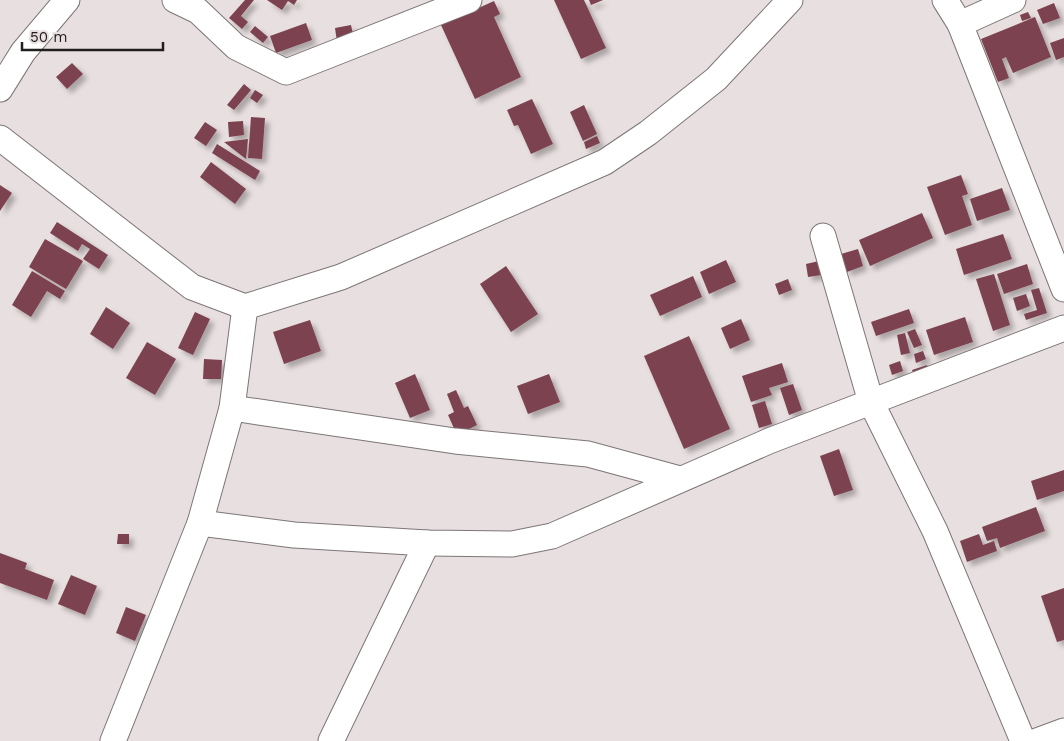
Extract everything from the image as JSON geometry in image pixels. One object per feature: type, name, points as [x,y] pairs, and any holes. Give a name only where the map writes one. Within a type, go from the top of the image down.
[{"type":"street","points":[[0,89],[23,52],[67,0]]},
{"type":"street","points":[[175,0],[198,11],[236,46],[286,72],[468,0]]},
{"type":"street","points":[[0,138],[192,287],[245,307],[341,277],[605,162],[648,133],[716,79],[790,0]]},
{"type":"street","points":[[945,0],[960,24],[1064,289]]},
{"type":"street","points":[[960,24],[1013,0]]},
{"type":"street","points":[[823,236],[871,402],[936,531],[1023,741]]},
{"type":"street","points":[[113,741],[200,523],[232,408],[245,307]]},
{"type":"street","points":[[200,523],[294,536],[427,543],[512,544],[552,536],[612,512],[680,479],[871,402],[1064,328]]},
{"type":"street","points":[[232,408],[455,441],[588,454],[680,479]]},
{"type":"street","points":[[331,741],[427,543]]},
{"type":"street","points":[[1036,741],[1064,731]]},
{"type":"building","points":[[245,0],[254,0],[241,16],[248,22],[242,29],[229,18]]},
{"type":"building","points":[[267,0],[297,0],[294,5],[288,1],[282,10]]},
{"type":"building","points":[[554,0],[584,0],[606,48],[581,59]]},
{"type":"building","points":[[589,0],[603,0],[591,5]]},
{"type":"building","points":[[494,1],[500,14],[494,17],[521,77],[475,99],[441,25]]},
{"type":"building","points":[[1054,3],[1060,18],[1043,24],[1037,10]]},
{"type":"building","points":[[1028,12],[1031,18],[1022,21],[1020,15]]},
{"type":"building","points":[[1035,17],[1051,57],[1013,73],[1006,57],[1002,59],[1009,78],[998,82],[981,39]]},
{"type":"building","points":[[306,23],[312,40],[276,53],[270,36]]},
{"type":"building","points":[[351,25],[354,39],[337,42],[335,28]]},
{"type":"building","points":[[255,26],[268,37],[263,43],[250,32]]},
{"type":"building","points":[[1064,38],[1064,57],[1056,60],[1050,43]]},
{"type":"building","points":[[72,63],[83,74],[67,89],[56,77]]},
{"type":"building","points":[[244,84],[251,90],[234,110],[227,105]]},
{"type":"building","points":[[255,90],[263,95],[257,103],[250,98]]},
{"type":"building","points":[[532,99],[553,144],[531,154],[518,125],[514,126],[507,110]]},
{"type":"building","points":[[584,105],[597,134],[583,141],[570,112]]},
{"type":"building","points":[[251,117],[265,118],[262,159],[248,158]]},
{"type":"building","points":[[243,121],[244,135],[229,137],[228,122]]},
{"type":"building","points":[[205,122],[217,130],[206,146],[194,138]]},
{"type":"building","points":[[597,136],[600,143],[586,149],[584,142]]},
{"type":"building","points":[[248,139],[246,159],[224,142]]},
{"type":"building","points":[[217,144],[260,171],[255,180],[212,153]]},
{"type":"building","points":[[211,162],[246,189],[235,204],[200,177]]},
{"type":"building","points":[[961,175],[968,194],[962,196],[972,225],[945,235],[927,187]]},
{"type":"building","points":[[0,185],[12,193],[0,211]]},
{"type":"building","points":[[1002,188],[1010,210],[977,221],[970,199]]},
{"type":"building","points":[[922,213],[933,238],[870,266],[859,240]]},
{"type":"building","points":[[57,222],[108,255],[99,269],[83,259],[90,249],[82,244],[78,251],[50,233]]},
{"type":"building","points":[[1003,234],[1012,259],[964,275],[956,249]]},
{"type":"building","points":[[45,239],[83,261],[66,289],[29,267]]},
{"type":"building","points":[[858,249],[863,266],[847,272],[841,254]]},
{"type":"building","points":[[726,260],[736,282],[709,294],[700,272]]},
{"type":"building","points":[[819,261],[821,275],[808,277],[806,264]]},
{"type":"building","points":[[1027,264],[1033,284],[1004,294],[997,274]]},
{"type":"building","points":[[506,266],[538,314],[511,332],[480,284]]},
{"type":"building","points":[[32,271],[65,291],[60,299],[47,291],[31,317],[12,305]]},
{"type":"building","points":[[994,274],[1010,325],[993,331],[976,279]]},
{"type":"building","points":[[693,276],[702,297],[660,316],[650,295]]},
{"type":"building","points":[[788,279],[792,290],[779,295],[775,284]]},
{"type":"building","points":[[1039,288],[1047,313],[1026,320],[1024,314],[1037,310],[1031,290]]},
{"type":"building","points":[[1026,294],[1030,306],[1017,311],[1013,298]]},
{"type":"building","points":[[106,307],[130,323],[113,349],[90,334]]},
{"type":"building","points":[[909,309],[914,323],[876,336],[871,322]]},
{"type":"building","points":[[195,312],[210,319],[193,355],[178,348]]},
{"type":"building","points":[[965,317],[973,342],[934,355],[926,330]]},
{"type":"building","points":[[741,319],[750,340],[730,349],[721,328]]},
{"type":"building","points":[[310,320],[321,351],[284,364],[273,332]]},
{"type":"building","points":[[915,329],[922,345],[914,348],[907,332]]},
{"type":"building","points":[[905,333],[910,353],[901,355],[897,335]]},
{"type":"building","points":[[689,336],[730,429],[684,449],[644,356]]},
{"type":"building","points":[[147,342],[176,359],[155,395],[126,378]]},
{"type":"building","points":[[923,351],[926,359],[916,363],[914,354]]},
{"type":"building","points":[[204,359],[222,360],[221,379],[203,379]]},
{"type":"building","points":[[900,361],[903,371],[892,375],[889,365]]},
{"type":"building","points":[[782,363],[788,382],[769,388],[772,395],[751,402],[742,376]]},
{"type":"building","points":[[927,365],[931,375],[916,380],[912,370]]},
{"type":"building","points":[[415,374],[430,410],[410,418],[395,383]]},
{"type":"building","points":[[549,374],[560,402],[528,414],[517,386]]},
{"type":"building","points":[[793,384],[802,410],[789,415],[780,388]]},
{"type":"building","points":[[456,390],[464,408],[468,406],[477,425],[457,435],[448,415],[454,412],[447,394]]},
{"type":"building","points":[[765,401],[772,424],[759,428],[752,405]]},
{"type":"building","points":[[839,449],[853,490],[834,496],[820,456]]},
{"type":"building","points":[[1064,470],[1064,491],[1037,500],[1031,481]]},
{"type":"building","points":[[1036,507],[1045,531],[1000,548],[997,538],[987,541],[982,527]]},
{"type":"building","points":[[118,534],[129,534],[129,544],[117,544]]},
{"type":"building","points":[[979,534],[983,545],[994,541],[997,551],[967,562],[960,541]]},
{"type":"building","points":[[0,553],[27,563],[25,569],[54,580],[47,600],[0,583]]},
{"type":"building","points":[[71,575],[97,586],[85,615],[58,604]]},
{"type":"building","points":[[1064,588],[1064,640],[1057,642],[1041,596]]},
{"type":"building","points":[[126,607],[146,615],[135,641],[116,633]]}]
